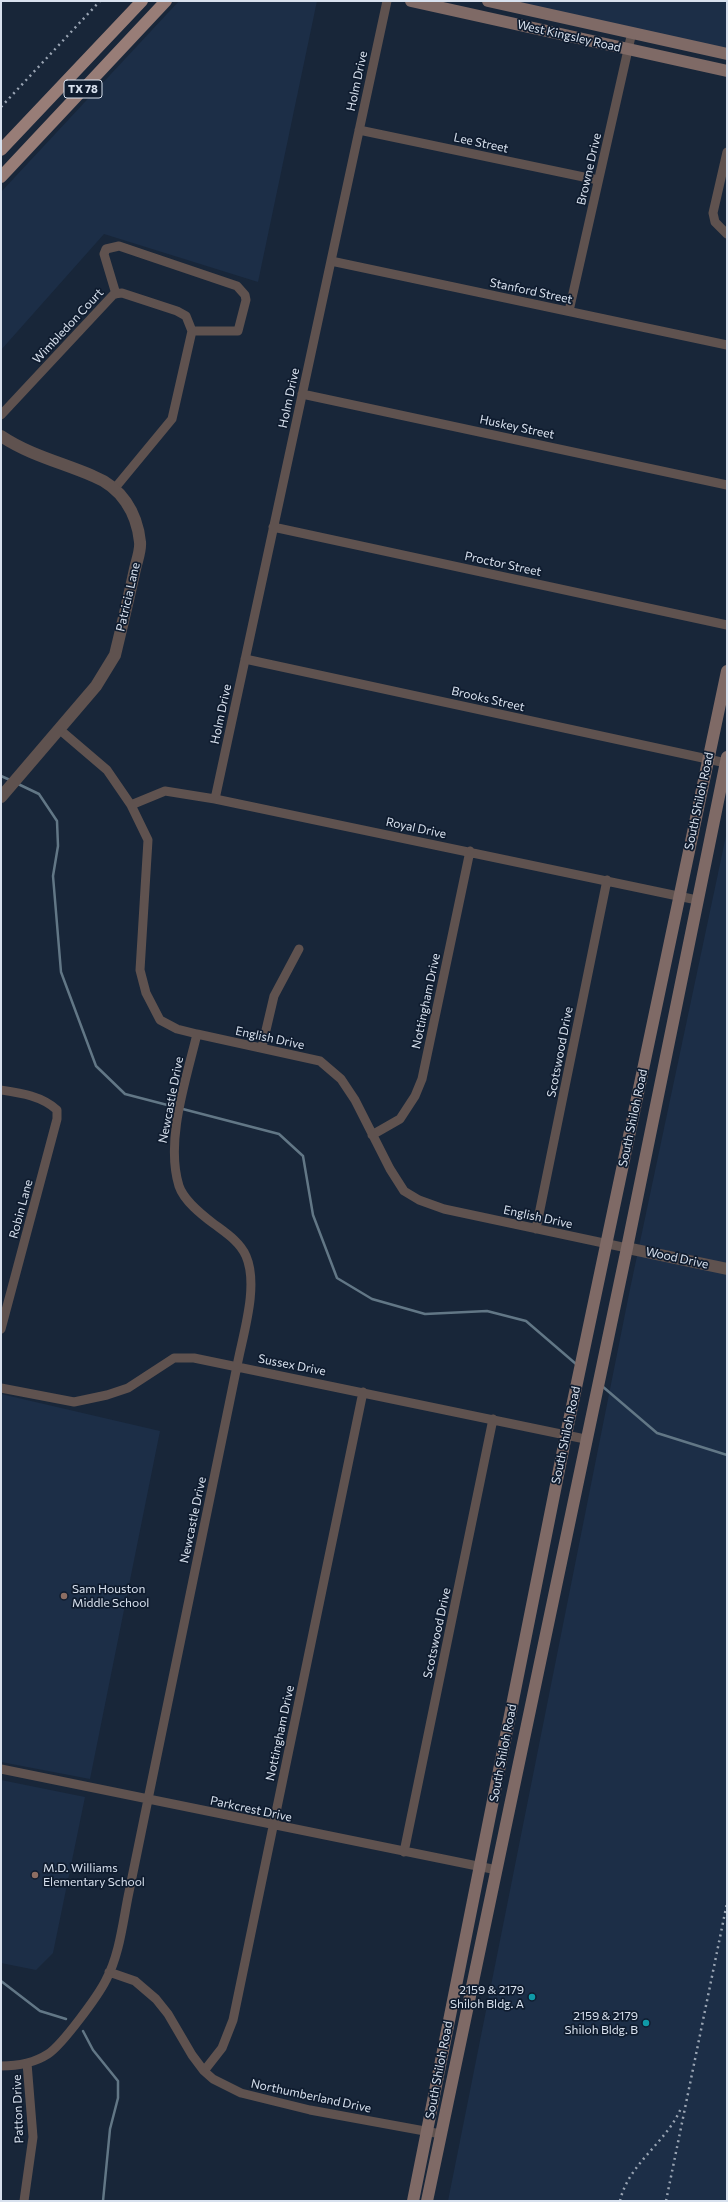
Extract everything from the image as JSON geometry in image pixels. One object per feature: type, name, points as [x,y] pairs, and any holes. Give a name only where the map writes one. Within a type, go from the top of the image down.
[{"type":"main road","name":"TX 78","points":[[1,150],[142,1]]},
{"type":"main road","name":"TX 78","points":[[1,177],[166,1]]},
{"type":"main road","name":"West Kingsley Road","points":[[410,1],[727,71]]},
{"type":"main road","name":"West Kingsley Road","points":[[488,1],[727,54]]},
{"type":"main road","points":[[500,21],[504,4]]},
{"type":"main road","name":"South Shiloh Road","points":[[413,2201],[566,1435],[727,671]]},
{"type":"main road","name":"South Shiloh Road","points":[[427,2201],[627,1248],[726,760]]},
{"type":"street","name":"Holm Drive","points":[[215,799],[387,1]]},
{"type":"street","name":"Browne Drive","points":[[569,312],[632,32]]},
{"type":"street","name":"Lee Street","points":[[359,130],[598,180]]},
{"type":"street","points":[[726,233],[715,222],[713,213],[727,152]]},
{"type":"street","points":[[114,488],[172,419],[192,331],[238,331],[246,300],[242,290],[237,286],[119,246],[106,249],[104,254],[116,294]]},
{"type":"street","name":"Stanford Street","points":[[331,261],[727,345]]},
{"type":"street","name":"Wimbledon Court","points":[[1,415],[116,294],[122,293],[177,311],[186,316],[192,331]]},
{"type":"street","name":"Huskey Street","points":[[302,394],[727,484]]},
{"type":"street","name":"Patricia Lane","points":[[1,436],[10,442],[59,464],[98,478],[114,488],[129,504],[136,519],[140,543],[115,655],[96,686],[1,797]]},
{"type":"street","name":"Proctor Street","points":[[273,527],[727,625]]},
{"type":"street","name":"Brooks Street","points":[[245,659],[708,760],[726,760]]},
{"type":"street","name":"English Drive","points":[[59,729],[107,770],[131,805],[148,840],[140,970],[146,993],[160,1020],[177,1029],[320,1061],[341,1079],[356,1100],[372,1135],[390,1169],[404,1191],[419,1200],[444,1209],[627,1248]]},
{"type":"street","name":"Royal Drive","points":[[131,805],[165,791],[215,799],[697,900]]},
{"type":"street","name":"Nottingham Drive","points":[[372,1135],[400,1119],[415,1096],[422,1079],[470,852]]},
{"type":"street","name":"Scotswood Drive","points":[[536,1229],[607,880]]},
{"type":"street","points":[[262,1048],[274,996],[299,949]]},
{"type":"street","name":"Newcastle Drive","points":[[1,2066],[15,2066],[27,2063],[48,2054],[73,2026],[96,1996],[109,1972],[127,1899],[148,1800],[237,1366],[251,1286],[251,1272],[245,1255],[233,1238],[205,1218],[180,1188],[173,1161],[174,1142],[197,1034]]},
{"type":"street","name":"Robin Lane","points":[[1,1090],[23,1093],[49,1103],[57,1110],[57,1119],[1,1329]]},
{"type":"street","name":"Wood Drive","points":[[627,1248],[727,1269]]},
{"type":"street","name":"Sussex Drive","points":[[1,1388],[74,1402],[107,1395],[128,1388],[174,1358],[194,1358],[586,1439]]},
{"type":"street","name":"Nottingham Drive","points":[[204,2071],[222,2048],[228,2036],[273,1826],[362,1392]]},
{"type":"street","name":"Scotswood Drive","points":[[404,1852],[493,1419]]},
{"type":"street","name":"Parkcrest Drive","points":[[1,1769],[273,1826],[497,1870]]},
{"type":"street","name":"Northumberland Drive","points":[[109,1972],[135,1981],[156,1999],[168,2014],[192,2055],[204,2071],[213,2079],[241,2093],[310,2110],[441,2134]]},
{"type":"street","name":"Patton Drive","points":[[24,2201],[32,2138],[27,2063]]},
{"type":"shaded area","points":[[179,1],[317,1],[258,282],[104,234],[1,350],[1,192]]},
{"type":"shaded area","points":[[505,1],[727,1],[727,49]]},
{"type":"shaded area","points":[[727,831],[727,2201],[448,2201],[630,1289]]},
{"type":"shaded area","name":"Sam Houston Middle School","points":[[1,1394],[160,1431],[90,1779],[1,1762]]},
{"type":"shaded area","name":"M.D. Williams Elementary School","points":[[1,1780],[85,1797],[53,1953],[36,1970],[1,1963]]},
{"type":"waterway","points":[[1,776],[10,780]]},
{"type":"waterway","points":[[16,783],[39,794],[57,821],[58,846],[53,876],[61,972],[96,1066],[125,1094],[279,1134],[303,1156],[313,1215],[337,1278],[372,1299],[425,1314],[487,1311],[526,1321],[576,1364]]},
{"type":"waterway","points":[[602,1386],[657,1433],[727,1455]]},
{"type":"waterway","points":[[1,1981],[40,2011],[66,2019]]},
{"type":"waterway","points":[[83,2031],[93,2050],[118,2081],[118,2098],[110,2129],[103,2201]]},
{"type":"railway","points":[[1,107],[100,1]]},
{"type":"railway","points":[[666,2201],[727,1903]]},
{"type":"railway","points":[[620,2201],[624,2188],[631,2176],[639,2164],[667,2132],[681,2108]]},
{"type":"place","name":"Sam Houston Middle School","points":[[64,1596]]},
{"type":"place","name":"M.D. Williams Elementary School","points":[[35,1875]]},
{"type":"place","name":"2159 & 2179 Shiloh Bldg. A","points":[[532,1997]]},
{"type":"place","name":"2159 & 2179 Shiloh Bldg. B","points":[[646,2023]]}]
